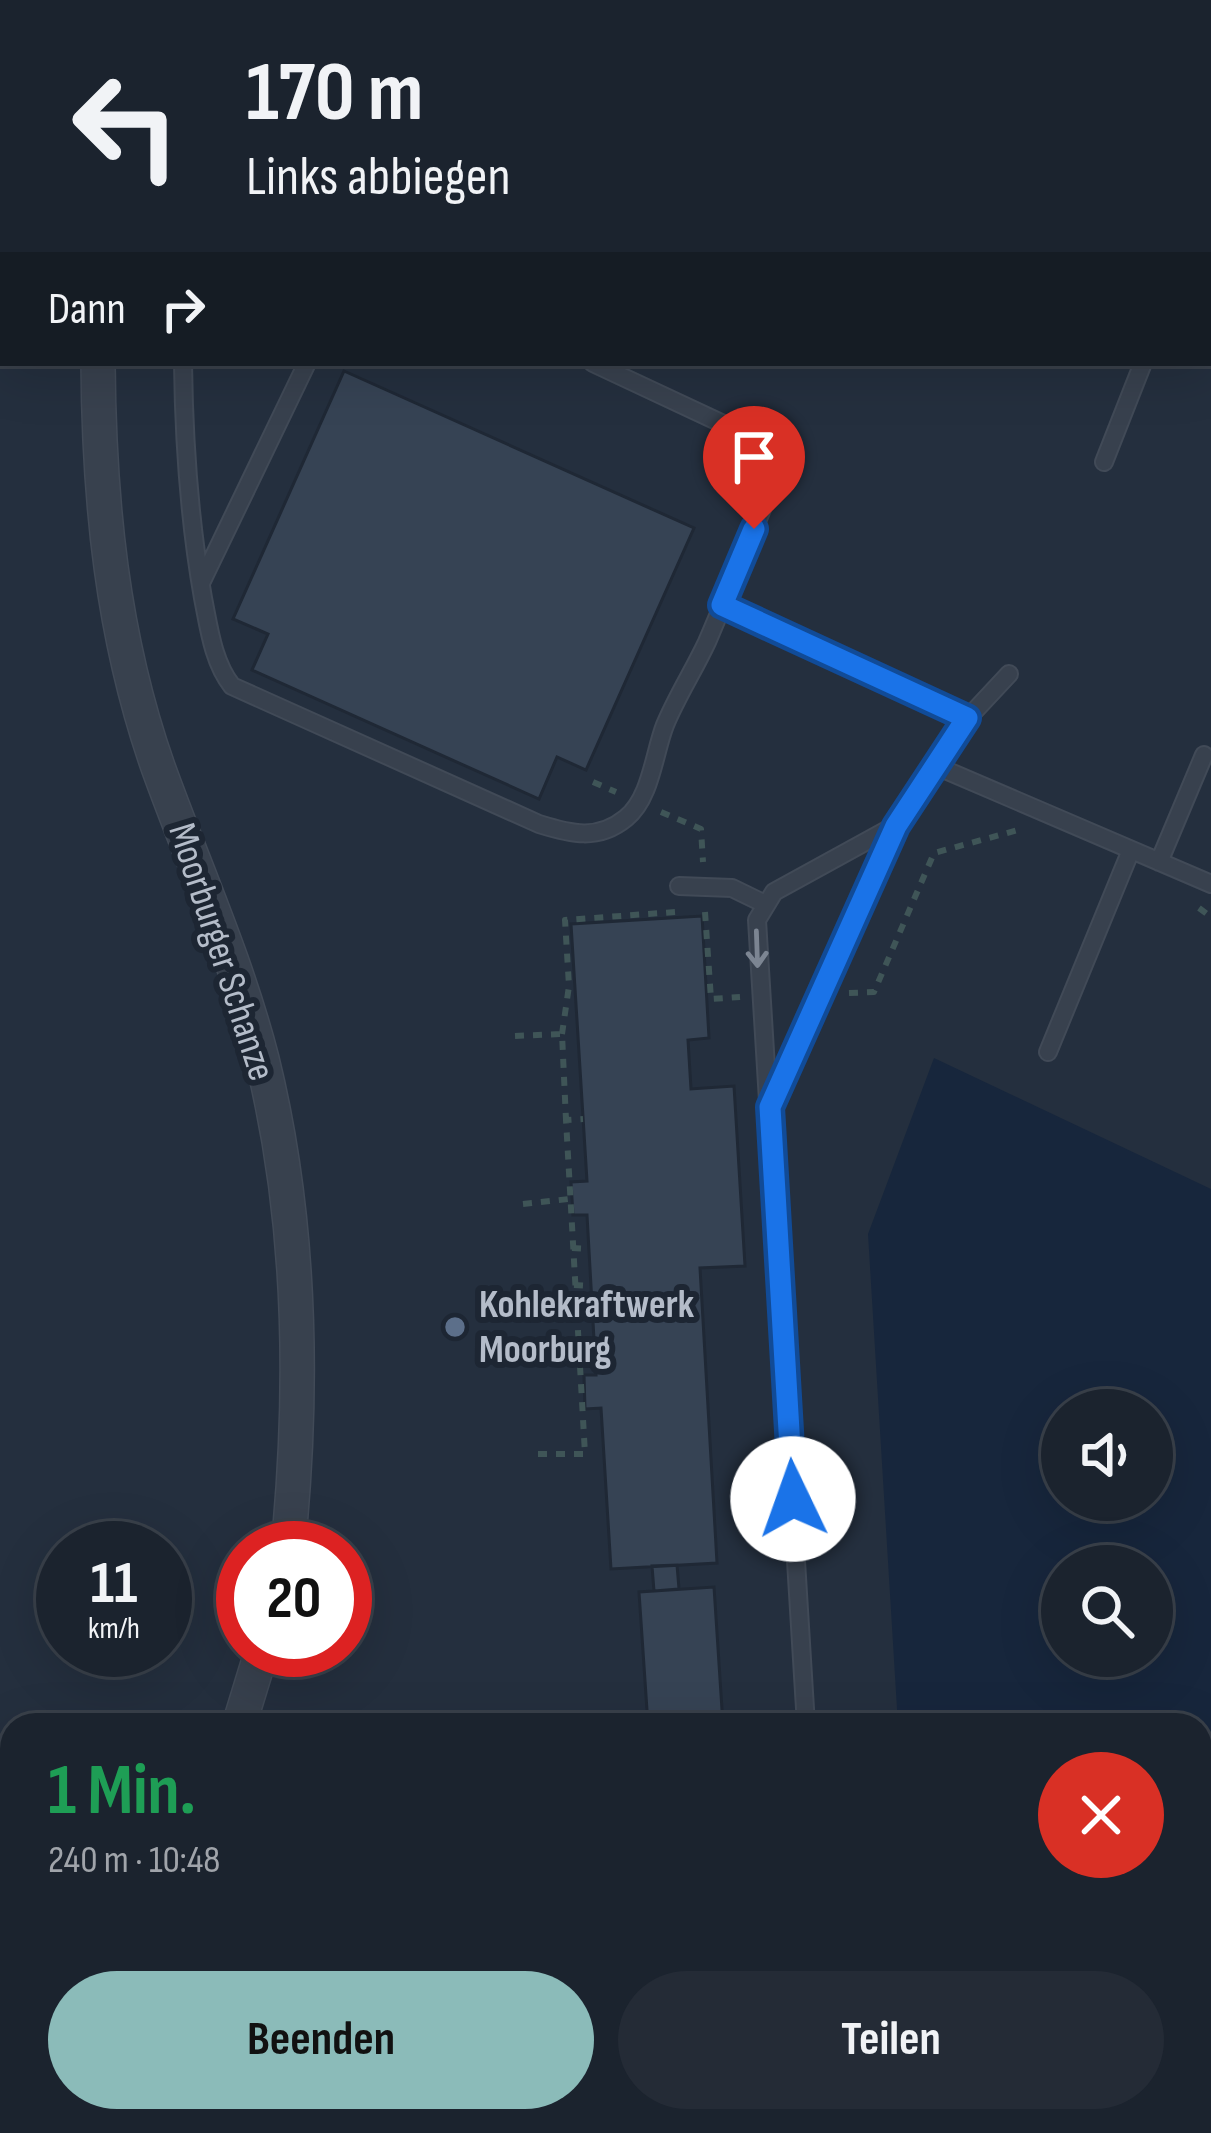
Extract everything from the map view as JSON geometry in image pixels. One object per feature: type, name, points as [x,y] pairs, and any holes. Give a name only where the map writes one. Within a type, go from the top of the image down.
[{"type":"street","name":"Moorburger Schanze","points":[[98,366],[98,429],[113,600],[158,764],[229,952],[262,1059],[284,1176],[295,1298],[298,1447],[290,1521]]},
{"type":"street","points":[[243,1713],[254,1677]]},
{"type":"lane","points":[[183,366],[184,467],[212,642],[224,676],[243,694],[539,824],[576,835],[612,826],[639,803],[665,724],[722,605],[785,453],[598,366]]},
{"type":"lane","points":[[201,583],[306,366]]},
{"type":"lane","points":[[1104,462],[1142,366]]},
{"type":"lane","points":[[722,605],[967,718]]},
{"type":"lane","points":[[770,1107],[896,826],[967,718],[1009,674]]},
{"type":"lane","points":[[1160,862],[1204,755]]},
{"type":"lane","points":[[936,766],[1211,884]]},
{"type":"lane","points":[[805,1713],[757,920],[774,892],[896,826]]},
{"type":"lane","points":[[1048,1052],[1131,850]]},
{"type":"lane","points":[[679,886],[741,890],[765,904]]},
{"type":"path","points":[[593,782],[701,829],[711,999],[760,996]]},
{"type":"path","points":[[821,994],[874,992],[934,853],[1026,828]]},
{"type":"path","points":[[1181,899],[1211,917]]},
{"type":"path","points":[[538,1454],[585,1454],[562,1034],[568,986],[565,920],[681,911]]},
{"type":"path","points":[[515,1036],[562,1034]]},
{"type":"path","points":[[566,1120],[583,1119]]},
{"type":"path","points":[[523,1204],[571,1199]]},
{"type":"path","points":[[572,1248],[589,1249]]},
{"type":"path","points":[[574,1286],[591,1286]]},
{"type":"path","points":[[579,1364],[596,1364]]},
{"type":"water","points":[[934,1058],[1211,1189],[1211,1713],[897,1713],[868,1234]]},
{"type":"building","points":[[344,371],[694,528],[586,770],[557,757],[539,799],[252,670],[268,634],[233,619]]},
{"type":"building","points":[[702,916],[709,1038],[688,1040],[691,1089],[734,1086],[745,1266],[700,1268],[717,1563],[611,1569],[601,1408],[585,1409],[584,1375],[596,1375],[587,1215],[573,1215],[571,1182],[587,1181],[571,924]]},
{"type":"building","points":[[677,1565],[679,1589],[654,1591],[652,1566]]},
{"type":"building","points":[[714,1587],[722,1713],[647,1713],[639,1592]]},
{"type":"place","name":"Kohlekraftwerk Moorburg","points":[[455,1327]]},
{"type":"route","points":[[754,529],[722,605],[967,718],[896,826],[770,1107],[793,1499]]}]
